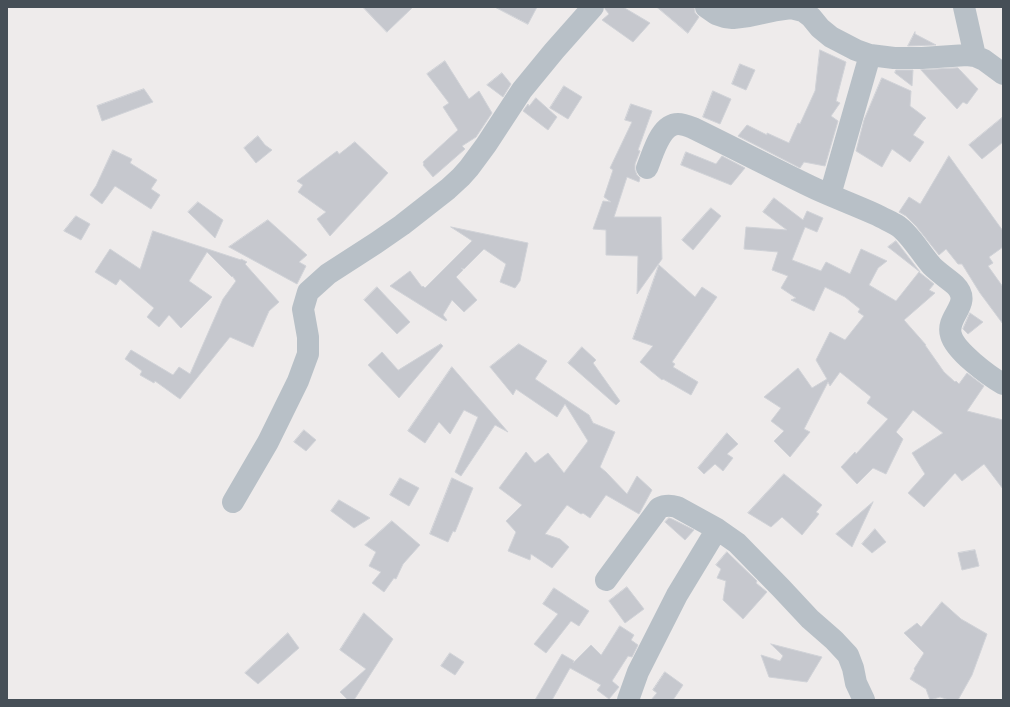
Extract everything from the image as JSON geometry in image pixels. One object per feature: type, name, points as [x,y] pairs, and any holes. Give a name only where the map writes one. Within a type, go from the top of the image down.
[{"type":"street","points":[[233,502],[268,442],[298,381],[308,354],[308,337],[303,309],[308,292],[328,274],[402,226],[457,181],[486,145],[522,90],[593,7]]},
{"type":"street","points":[[706,7],[716,14],[733,18],[791,8],[803,11],[811,17],[820,28],[832,37],[856,50],[870,55],[894,58],[975,56],[984,60],[1003,74]]},
{"type":"street","points":[[964,7],[975,56]]},
{"type":"street","points":[[830,194],[870,55]]},
{"type":"street","points":[[647,168],[663,131],[668,126],[676,123],[684,124],[787,174],[856,205],[899,227],[908,236],[932,267],[956,286],[962,296],[961,305],[950,330],[951,336],[957,346],[970,360],[1003,384]]},
{"type":"street","points":[[606,580],[659,508],[665,505],[677,507],[717,529],[736,543],[810,618],[834,640],[848,655],[854,668],[856,684],[864,700]]},
{"type":"street","points":[[628,700],[638,672],[677,595],[717,529]]},
{"type":"building","points":[[363,7],[413,7],[387,32]]},
{"type":"building","points":[[495,7],[537,7],[528,24]]},
{"type":"building","points":[[605,7],[623,7],[650,23],[633,42],[602,20],[609,14]]},
{"type":"building","points":[[657,7],[694,7],[695,13],[699,17],[688,33]]},
{"type":"building","points":[[915,32],[915,34],[936,45],[908,46]]},
{"type":"building","points":[[820,50],[846,62],[836,101],[840,103],[831,116],[838,121],[825,166],[804,162],[800,168],[738,136],[747,125],[767,135],[767,133],[789,143],[798,123],[800,124],[815,91]]},
{"type":"building","points":[[445,61],[469,99],[479,91],[492,113],[476,137],[462,146],[465,149],[433,177],[423,165],[423,162],[458,130],[443,107],[449,103],[427,74]]},
{"type":"building","points":[[740,64],[755,70],[746,90],[732,84]]},
{"type":"building","points":[[958,68],[978,89],[967,104],[963,102],[957,109],[921,70]]},
{"type":"building","points":[[896,70],[913,70],[912,86],[895,73]]},
{"type":"building","points":[[502,73],[511,84],[503,97],[487,85]]},
{"type":"building","points":[[882,78],[911,91],[910,106],[926,118],[913,135],[924,142],[910,162],[892,149],[882,167],[856,151],[864,120]]},
{"type":"building","points":[[564,86],[582,97],[568,119],[550,108]]},
{"type":"building","points":[[144,89],[153,102],[102,121],[97,106]]},
{"type":"building","points":[[713,91],[731,99],[720,124],[703,117]]},
{"type":"building","points":[[536,98],[557,117],[548,130],[523,111],[528,104],[529,106]]},
{"type":"building","points":[[631,104],[652,111],[638,150],[640,151],[635,164],[635,170],[640,178],[639,182],[627,177],[614,217],[661,217],[662,259],[637,294],[638,256],[606,255],[606,230],[593,229],[603,201],[611,202],[604,197],[613,170],[610,168],[632,122],[625,120]]},
{"type":"building","points":[[1003,117],[1003,142],[982,159],[969,145]]},
{"type":"building","points":[[258,136],[265,145],[272,150],[256,163],[244,148]]},
{"type":"building","points":[[355,142],[388,173],[330,236],[317,219],[326,212],[298,192],[303,185],[297,181],[337,151],[339,154]]},
{"type":"building","points":[[113,150],[132,159],[130,163],[157,180],[151,189],[160,195],[151,209],[115,186],[102,204],[90,195],[96,186]]},
{"type":"building","points":[[686,152],[716,164],[722,156],[745,168],[731,185],[681,165]]},
{"type":"building","points":[[949,156],[1003,231],[1003,247],[989,257],[993,263],[988,266],[1003,287],[1003,324],[980,293],[962,264],[958,264],[946,249],[939,255],[916,226],[906,216],[899,212],[909,197],[920,204]]},
{"type":"building","points":[[774,198],[803,220],[807,211],[823,218],[817,232],[805,227],[792,260],[821,271],[826,262],[850,274],[861,249],[887,261],[878,268],[869,285],[896,301],[919,272],[934,284],[929,290],[935,293],[904,320],[926,345],[944,372],[955,382],[956,381],[959,384],[967,373],[984,386],[967,411],[1003,420],[1003,489],[984,464],[962,481],[955,473],[924,507],[908,493],[925,474],[912,453],[943,433],[913,410],[896,432],[903,439],[886,474],[873,468],[857,484],[841,467],[855,452],[856,454],[888,419],[867,403],[871,397],[840,372],[830,386],[828,382],[804,429],[810,432],[790,457],[774,441],[784,431],[771,421],[781,408],[764,397],[798,368],[812,388],[827,379],[816,360],[830,332],[845,340],[864,316],[858,312],[860,309],[845,297],[825,287],[814,311],[791,300],[796,298],[781,288],[788,276],[772,270],[778,252],[744,249],[746,227],[787,230],[763,212]]},
{"type":"building","points":[[198,202],[223,220],[215,238],[188,212]]},
{"type":"building","points":[[711,208],[721,216],[693,250],[682,240]]},
{"type":"building","points":[[76,216],[90,224],[81,240],[64,231]]},
{"type":"building","points":[[268,220],[307,255],[299,262],[306,266],[297,284],[229,247]]},
{"type":"building","points":[[451,227],[528,243],[520,281],[515,288],[500,282],[506,264],[484,249],[464,269],[461,268],[463,270],[456,277],[477,300],[464,312],[452,300],[443,315],[447,320],[446,321],[390,286],[410,271],[422,287],[423,286],[425,288],[472,241]]},
{"type":"building","points":[[153,231],[247,262],[245,264],[279,302],[269,311],[253,347],[230,337],[180,399],[155,381],[154,383],[140,375],[142,371],[125,359],[131,350],[173,375],[179,367],[190,374],[223,299],[236,281],[233,276],[232,277],[207,252],[189,281],[212,297],[181,328],[169,315],[159,327],[147,317],[154,308],[120,279],[116,285],[95,272],[110,249],[140,269]]},
{"type":"building","points":[[896,241],[920,272],[888,247]]},
{"type":"building","points":[[659,265],[695,297],[702,287],[717,297],[672,362],[675,364],[673,367],[698,382],[691,395],[663,379],[662,380],[640,362],[653,346],[633,339]]},
{"type":"building","points":[[377,287],[410,322],[397,334],[364,300]]},
{"type":"building","points":[[970,313],[983,322],[968,334],[963,329]]},
{"type":"building","points":[[441,344],[443,346],[399,398],[368,365],[382,352],[398,370]]},
{"type":"building","points":[[519,344],[547,361],[535,379],[589,415],[593,423],[615,432],[600,467],[627,494],[637,476],[652,490],[639,514],[606,495],[590,518],[567,505],[545,534],[560,539],[569,547],[552,568],[531,554],[530,560],[508,551],[516,532],[506,521],[522,505],[499,488],[526,452],[535,463],[548,453],[564,473],[588,441],[565,404],[557,417],[516,389],[513,395],[490,367]]},
{"type":"building","points":[[582,347],[596,360],[593,363],[620,401],[616,405],[568,363]]},
{"type":"building","points":[[452,367],[508,432],[495,425],[461,476],[455,472],[478,417],[464,410],[450,434],[439,422],[425,443],[408,431]]},
{"type":"building","points":[[304,430],[316,440],[306,451],[294,442]]},
{"type":"building","points":[[727,433],[738,444],[727,454],[733,458],[723,471],[715,464],[704,474],[698,468]]},
{"type":"building","points":[[784,474],[822,505],[816,512],[819,514],[802,535],[782,517],[771,527],[748,513]]},
{"type":"building","points":[[400,478],[419,488],[409,506],[390,495]]},
{"type":"building","points":[[452,478],[473,488],[455,532],[453,531],[448,542],[430,534]]},
{"type":"building","points":[[339,500],[370,518],[354,528],[331,511]]},
{"type":"building","points":[[873,502],[852,547],[836,534]]},
{"type":"building","points":[[669,518],[694,530],[685,540],[665,522]]},
{"type":"building","points":[[392,521],[420,545],[403,564],[396,579],[394,578],[384,592],[372,583],[381,572],[369,566],[376,552],[365,545]]},
{"type":"building","points":[[875,529],[886,542],[872,553],[862,544]]},
{"type":"building","points":[[975,550],[979,566],[962,570],[958,553]]},
{"type":"building","points":[[727,552],[757,581],[756,583],[767,592],[743,619],[723,600],[726,581],[717,578],[721,569],[716,565]]},
{"type":"building","points":[[627,587],[644,609],[625,623],[609,601]]},
{"type":"building","points":[[554,588],[589,611],[579,626],[571,621],[546,653],[534,644],[558,614],[543,604]]},
{"type":"building","points":[[942,602],[961,619],[987,634],[972,675],[958,700],[949,700],[940,697],[930,700],[926,689],[910,679],[915,670],[914,669],[924,653],[904,633],[917,623],[921,627]]},
{"type":"building","points":[[364,613],[393,639],[354,700],[348,700],[340,692],[366,669],[340,650]]},
{"type":"building","points":[[620,626],[634,635],[631,640],[638,645],[632,657],[628,656],[612,681],[619,687],[609,699],[597,690],[601,685],[570,668],[552,700],[535,700],[562,654],[574,661],[573,663],[591,645],[601,655]]},
{"type":"building","points":[[288,633],[299,648],[258,684],[245,673]]},
{"type":"building","points":[[771,644],[822,657],[807,682],[769,677],[761,655],[780,661],[783,656]]},
{"type":"building","points":[[450,653],[464,662],[455,675],[441,666]]},
{"type":"building","points":[[665,672],[683,685],[673,700],[651,700],[657,693],[653,690]]}]
